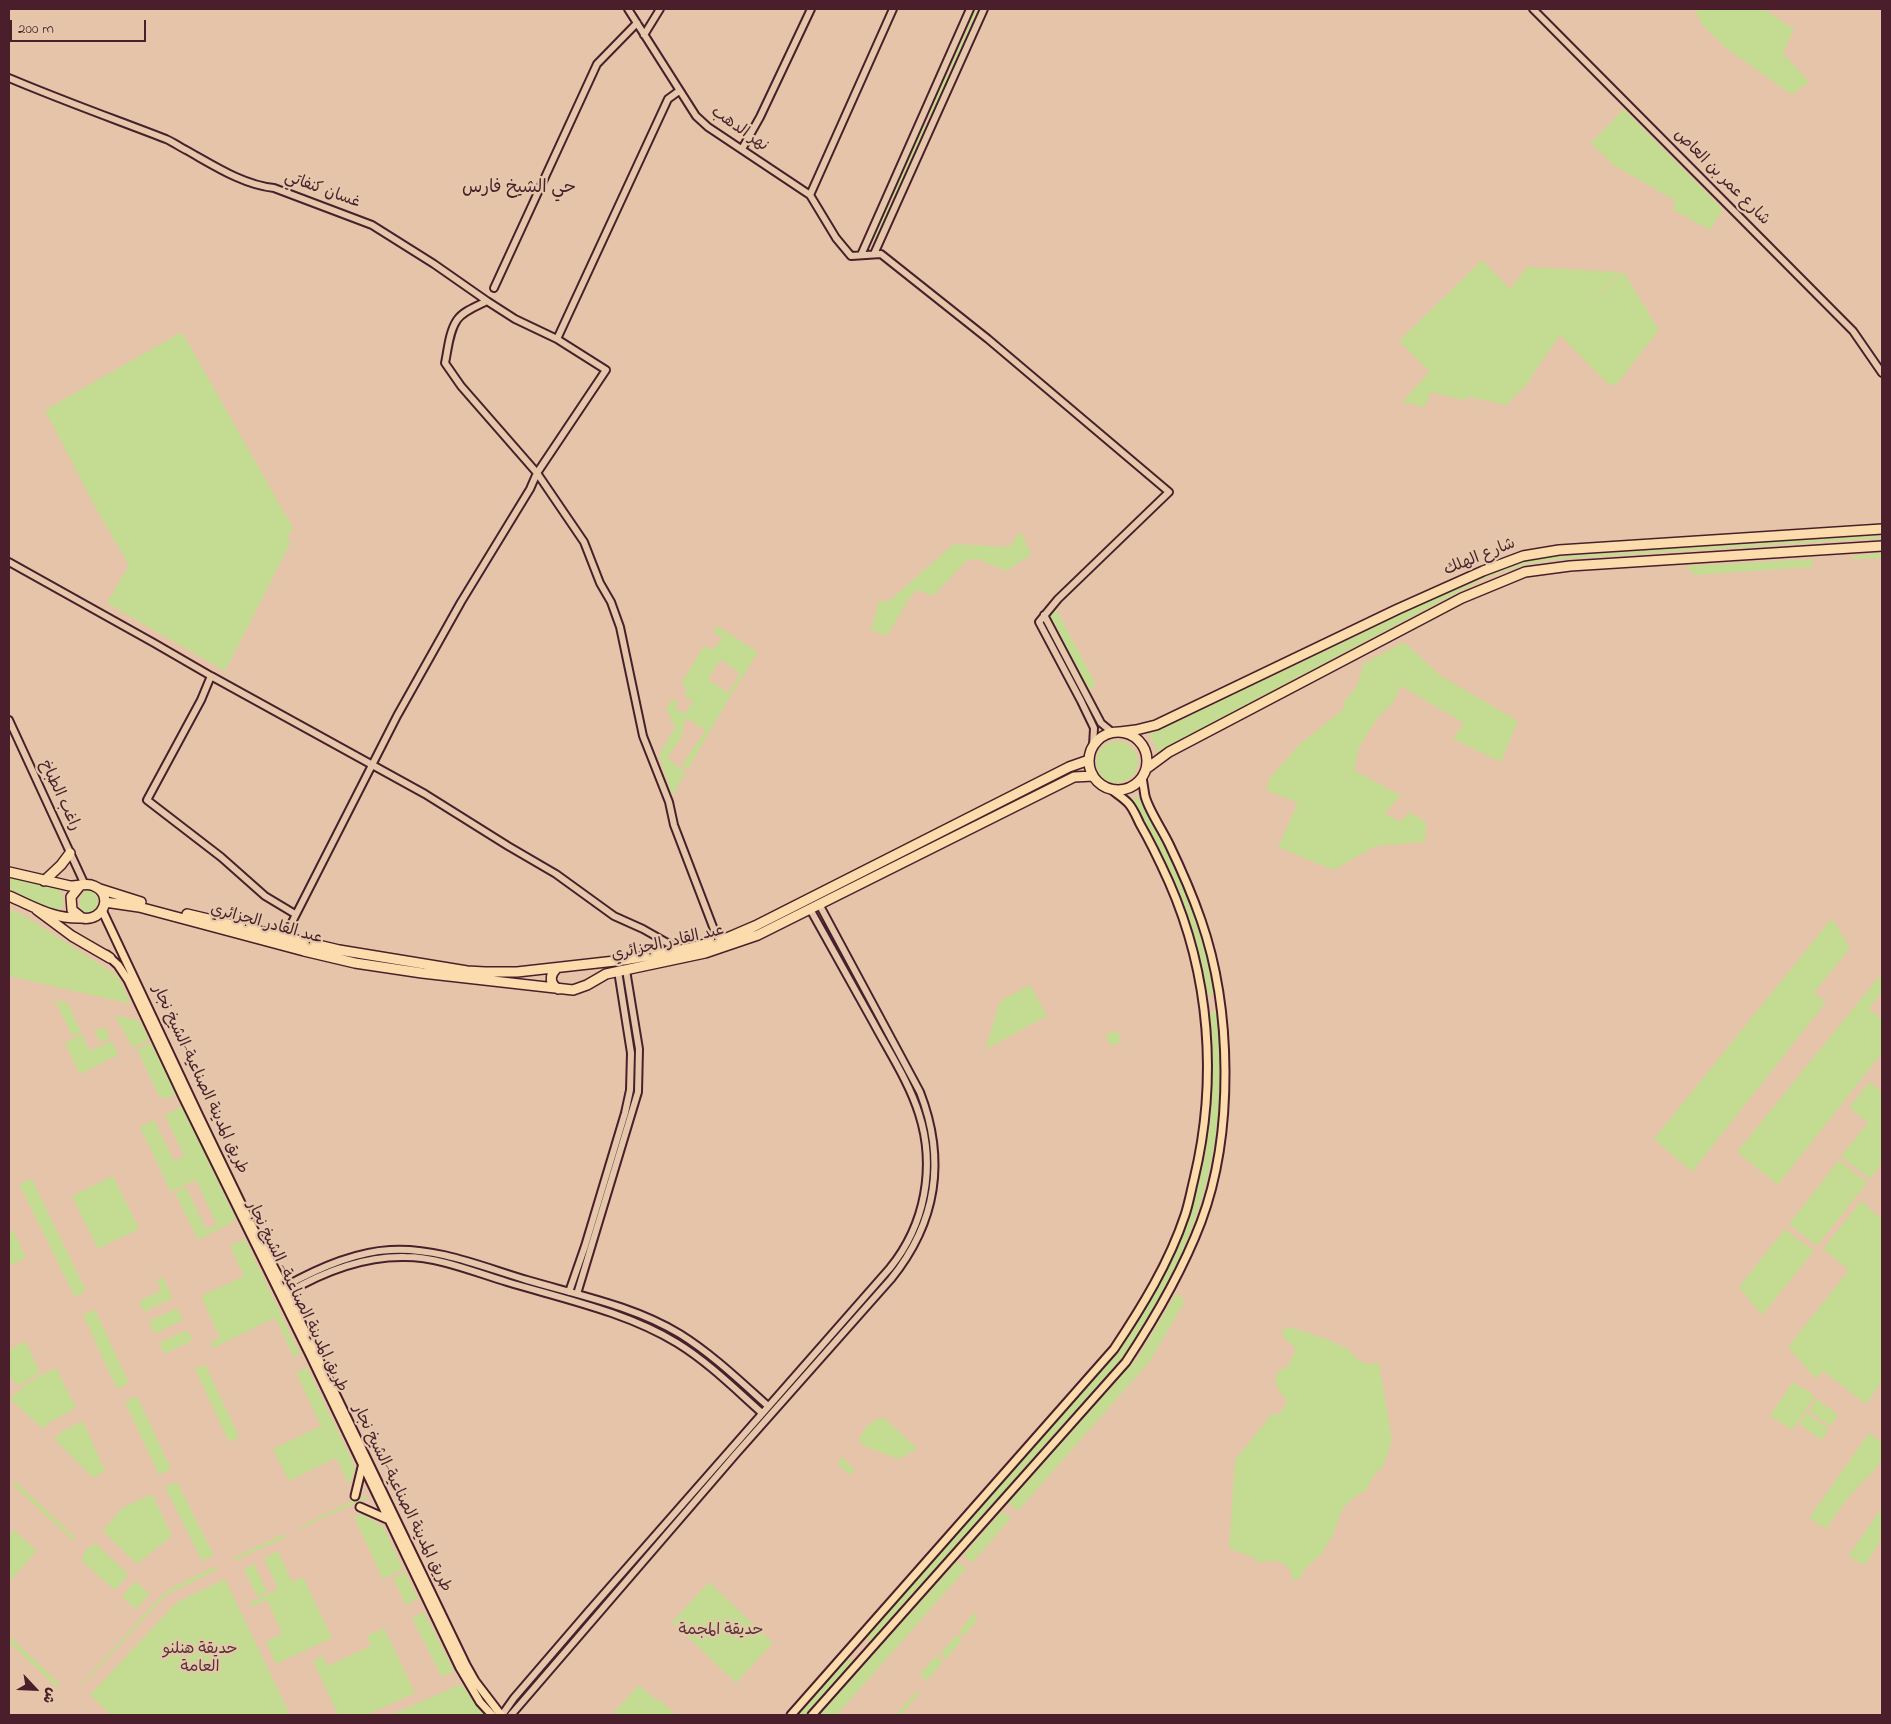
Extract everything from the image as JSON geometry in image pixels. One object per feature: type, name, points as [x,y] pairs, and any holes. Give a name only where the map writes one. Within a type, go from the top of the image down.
[{"type":"highway","name":"شارع الهلك","points":[[1116,732],[1156,725],[1398,609],[1483,571],[1523,556],[1559,550],[1882,528]]},
{"type":"highway","name":"شارع الهلك","points":[[1144,773],[1169,752],[1182,745],[1462,598],[1526,572],[1570,566],[1882,546]]},
{"type":"highway","points":[[1116,732],[1128,734],[1142,744],[1146,752],[1144,773],[1129,788],[1112,790],[1099,784],[1093,776],[1089,760],[1093,746],[1098,740],[1116,732]]},
{"type":"highway","name":"عبد القادر الجزائري","points":[[100,889],[142,902],[284,938],[338,950],[467,971],[517,972],[584,966],[680,950],[718,940],[756,926],[1070,766],[1089,760]]},
{"type":"highway","name":"عبد القادر الجزائري","points":[[104,906],[139,907],[304,952],[355,963],[422,973],[573,990],[587,985],[600,976],[716,951],[758,935],[1074,777],[1093,776]]},
{"type":"highway","points":[[44,881],[61,865],[70,853]]},
{"type":"highway","points":[[9,872],[44,881],[82,886],[94,885],[100,889],[104,906],[92,919],[68,918],[37,910]]},
{"type":"highway","points":[[82,886],[71,897],[71,906],[75,914],[82,918]]},
{"type":"highway","points":[[9,896],[37,910],[72,936],[110,958]]},
{"type":"highway","points":[[584,966],[590,975],[587,985]]},
{"type":"highway","points":[[556,968],[551,980],[558,989]]},
{"type":"main road","points":[[812,1715],[1126,1362],[1155,1318],[1201,1223],[1219,1153],[1224,1107],[1225,1077],[1219,990],[1213,957],[1192,894],[1146,797],[1144,773]]},
{"type":"main road","points":[[791,1715],[1114,1349],[1140,1310],[1158,1278],[1185,1215],[1200,1154],[1205,1114],[1207,1046],[1204,1005],[1196,962],[1177,900],[1155,850],[1129,803],[1112,790]]},
{"type":"main road","points":[[68,918],[71,906]]},
{"type":"main road","name":"طريق المدينة الصناعية-الشيخ نجار","points":[[104,906],[199,1116],[466,1665],[483,1693],[502,1715]]},
{"type":"main road","name":"طريق المدينة الصناعية- الشيخ نجار","points":[[68,918],[67,925],[69,930],[110,958],[122,970],[128,980],[463,1676],[480,1702],[492,1715]]},
{"type":"main road","points":[[355,1496],[362,1468]]},
{"type":"main road","points":[[360,1507],[387,1519]]},
{"type":"street","name":"نهر الدهب","points":[[628,9],[696,116],[708,127],[810,195],[833,233],[851,256],[861,255]]},
{"type":"street","points":[[644,35],[660,9]]},
{"type":"street","points":[[742,149],[760,117],[811,9]]},
{"type":"street","points":[[810,195],[893,9]]},
{"type":"street","points":[[970,9],[861,255],[881,254],[988,339],[1169,492],[1058,599],[1038,622],[1082,701],[1094,728],[1093,746]]},
{"type":"street","points":[[874,254],[984,9]]},
{"type":"street","name":"شارع عمر بن العاص","points":[[1533,9],[1853,330],[1882,373]]},
{"type":"street","points":[[494,288],[597,64],[637,23]]},
{"type":"street","name":"غسان كنفاتي","points":[[9,78],[97,114],[168,140],[226,172],[372,225],[515,319],[557,340],[606,370],[536,473]]},
{"type":"street","points":[[557,340],[668,99],[679,91]]},
{"type":"street","points":[[922,119],[932,124]]},
{"type":"street","points":[[885,200],[896,205]]},
{"type":"street","points":[[487,301],[457,320],[451,335],[445,363],[461,386],[536,473],[584,542],[620,627],[643,736],[669,802],[674,825],[718,940]]},
{"type":"street","points":[[284,938],[397,716],[461,602],[530,489],[536,473]]},
{"type":"street","points":[[9,562],[210,676],[437,801],[556,874],[614,916],[643,929],[680,950]]},
{"type":"street","points":[[1044,615],[1101,723],[1116,732]]},
{"type":"street","points":[[210,676],[201,700],[147,800],[221,857],[265,896],[295,914]]},
{"type":"street","name":"راغب الطباخ","points":[[9,720],[70,853],[82,886]]},
{"type":"street","points":[[511,1715],[735,1455],[900,1268],[916,1241],[926,1216],[933,1191],[935,1172],[934,1143],[929,1117],[920,1092],[820,904]]},
{"type":"street","points":[[502,1715],[514,1698],[588,1612],[895,1261],[909,1238],[923,1202],[927,1174],[926,1152],[919,1114],[906,1083],[810,910]]},
{"type":"street","points":[[577,1294],[638,1092],[638,1048],[622,970]]},
{"type":"street","points":[[569,1292],[628,1101],[631,1080],[630,1048],[622,970]]},
{"type":"street","points":[[630,1048],[638,1048]]},
{"type":"street","points":[[597,1205],[604,1207]]},
{"type":"street","points":[[285,1290],[336,1265],[378,1251],[408,1250],[430,1252],[538,1291],[645,1326],[687,1350],[762,1413]]},
{"type":"street","points":[[467,1266],[577,1294],[651,1319],[681,1335],[709,1355],[768,1406]]},
{"type":"street","points":[[538,1291],[540,1284]]},
{"type":"street","points":[[608,1313],[610,1304]]},
{"type":"street","points":[[846,1317],[853,1322]]},
{"type":"green space","points":[[976,9],[981,9],[953,71],[949,69]]},
{"type":"green space","points":[[1695,9],[1766,9],[1794,29],[1783,53],[1809,82],[1792,95],[1726,48],[1702,25]]},
{"type":"green space","points":[[946,74],[951,76],[932,117],[927,115]]},
{"type":"green space","points":[[1624,109],[1723,209],[1710,230],[1672,209],[1676,201],[1613,165],[1591,143]]},
{"type":"green space","points":[[924,124],[928,126],[895,199],[891,197]]},
{"type":"green space","points":[[887,204],[892,206],[876,241],[872,239]]},
{"type":"green space","points":[[1482,260],[1510,289],[1527,267],[1620,272],[1584,310],[1623,271],[1659,330],[1616,385],[1608,384],[1560,335],[1531,377],[1532,379],[1506,405],[1470,397],[1463,400],[1431,392],[1425,407],[1402,402],[1430,372],[1399,341]]},
{"type":"green space","points":[[182,332],[293,528],[287,539],[291,542],[225,671],[107,603],[129,565],[94,505],[45,410]]},
{"type":"green space","points":[[1021,531],[1031,555],[1006,571],[978,559],[966,561],[933,596],[917,590],[910,597],[887,636],[871,630],[879,601],[889,601],[954,544],[1009,547]]},
{"type":"green space","points":[[1882,535],[1882,538],[1562,559],[1522,566],[1483,579],[1157,752],[1149,735],[1481,576],[1532,559]]},
{"type":"green space","points":[[1882,553],[1882,558],[1853,559],[1853,556]]},
{"type":"green space","points":[[1813,559],[1813,567],[1694,575],[1686,566]]},
{"type":"green space","points":[[1055,607],[1096,684],[1089,691],[1047,614]]},
{"type":"green space","points":[[717,626],[758,652],[732,694],[729,692],[740,674],[721,659],[708,679],[731,695],[688,769],[682,765],[706,730],[686,718],[681,738],[667,758],[686,772],[672,796],[659,755],[676,725],[670,720],[671,714],[665,711],[672,699],[678,702],[675,708],[685,714],[693,701],[684,695],[687,689],[681,684],[704,646],[713,650],[722,638],[713,632]]},
{"type":"green space","points":[[1404,642],[1441,676],[1518,721],[1501,762],[1453,739],[1464,723],[1401,686],[1392,704],[1379,716],[1359,747],[1354,770],[1401,796],[1384,813],[1401,822],[1409,812],[1426,822],[1425,842],[1376,846],[1333,870],[1278,847],[1298,803],[1267,790],[1269,779],[1299,745],[1345,708],[1343,702],[1357,685],[1363,664]]},
{"type":"green space","points":[[1117,741],[1132,747],[1138,762],[1132,777],[1117,783],[1102,777],[1096,762],[1102,747]]},
{"type":"green space","points":[[1140,797],[1173,860],[1194,909],[1215,994],[1206,995],[1197,949],[1184,904],[1167,864],[1132,800]]},
{"type":"green space","points":[[9,876],[60,890],[63,906],[60,911],[49,912],[28,899],[9,892]]},
{"type":"green space","points":[[86,889],[93,891],[98,898],[97,908],[92,914],[85,914],[80,905],[80,898]]},
{"type":"green space","points":[[9,909],[22,914],[118,976],[131,1004],[9,976]]},
{"type":"green space","points":[[1832,918],[1850,948],[1814,993],[1826,1002],[1692,1172],[1654,1139]]},
{"type":"green space","points":[[1882,973],[1882,992],[1869,1009],[1882,1019],[1882,1053],[1778,1185],[1737,1152]]},
{"type":"green space","points":[[1030,985],[1047,1016],[985,1050],[1000,1001]]},
{"type":"green space","points":[[55,1000],[68,1003],[81,1032],[72,1036]]},
{"type":"green space","points":[[1217,1011],[1221,1059],[1219,1106],[1213,1151],[1203,1194],[1189,1237],[1148,1319],[1122,1359],[872,1642],[865,1636],[1116,1354],[1161,1281],[1187,1222],[1199,1184],[1207,1135],[1212,1083],[1209,1013]]},
{"type":"green space","points":[[115,1015],[140,1021],[149,1040],[133,1048]]},
{"type":"green space","points":[[105,1027],[110,1038],[100,1043],[95,1031]]},
{"type":"green space","points":[[1116,1030],[1122,1041],[1111,1046],[1105,1036]]},
{"type":"green space","points":[[82,1034],[90,1051],[112,1041],[118,1055],[80,1074],[65,1043]]},
{"type":"green space","points":[[151,1043],[176,1094],[165,1099],[159,1096],[137,1050]]},
{"type":"green space","points":[[1870,1082],[1882,1092],[1882,1163],[1870,1179],[1841,1156],[1868,1123],[1849,1107]]},
{"type":"green space","points":[[182,1106],[236,1219],[198,1240],[175,1193],[186,1187],[206,1229],[217,1225],[196,1180],[171,1192],[140,1127],[154,1120],[174,1161],[184,1156],[165,1115]]},
{"type":"green space","points":[[1839,1160],[1867,1183],[1817,1246],[1789,1224]]},
{"type":"green space","points":[[113,1176],[139,1229],[98,1249],[72,1196]]},
{"type":"green space","points":[[32,1179],[86,1291],[75,1297],[19,1184]]},
{"type":"green space","points":[[1861,1201],[1882,1219],[1882,1381],[1866,1404],[1823,1371],[1816,1379],[1788,1347],[1849,1270],[1823,1249]]},
{"type":"green space","points":[[1785,1229],[1814,1251],[1762,1315],[1739,1287]]},
{"type":"green space","points":[[13,1230],[26,1258],[9,1266],[9,1232]]},
{"type":"green space","points":[[245,1239],[300,1354],[294,1357],[275,1318],[213,1348],[210,1343],[220,1338],[201,1296],[244,1276],[230,1246]]},
{"type":"green space","points":[[163,1277],[173,1298],[144,1312],[139,1301],[161,1290],[157,1280]]},
{"type":"green space","points":[[1176,1293],[1185,1301],[1150,1361],[1018,1511],[1008,1503],[1138,1357]]},
{"type":"green space","points":[[177,1308],[183,1320],[155,1334],[149,1321]]},
{"type":"green space","points":[[95,1309],[129,1383],[117,1389],[83,1315]]},
{"type":"green space","points":[[1291,1327],[1329,1340],[1349,1350],[1357,1359],[1366,1364],[1379,1363],[1392,1440],[1383,1467],[1373,1476],[1367,1490],[1356,1496],[1343,1508],[1333,1535],[1321,1555],[1304,1569],[1302,1576],[1294,1581],[1287,1566],[1279,1562],[1270,1561],[1256,1563],[1257,1559],[1229,1548],[1235,1460],[1272,1414],[1280,1414],[1287,1401],[1278,1389],[1275,1379],[1280,1369],[1287,1368],[1296,1349],[1284,1338],[1282,1330]]},
{"type":"green space","points":[[187,1330],[193,1340],[165,1354],[159,1343]]},
{"type":"green space","points":[[25,1341],[40,1372],[19,1386],[9,1376],[9,1350]]},
{"type":"green space","points":[[205,1364],[239,1437],[229,1442],[195,1369]]},
{"type":"green space","points":[[307,1367],[355,1467],[351,1481],[348,1483],[336,1458],[289,1481],[273,1449],[321,1426],[296,1373]]},
{"type":"green space","points":[[56,1368],[76,1408],[50,1422],[43,1429],[10,1399],[31,1381]]},
{"type":"green space","points":[[1793,1382],[1815,1396],[1792,1430],[1770,1416]]},
{"type":"green space","points":[[137,1396],[171,1469],[159,1475],[125,1402]]},
{"type":"green space","points":[[1816,1399],[1838,1414],[1831,1426],[1809,1411]]},
{"type":"green space","points":[[1806,1413],[1829,1428],[1822,1440],[1799,1424]]},
{"type":"green space","points":[[883,1417],[918,1449],[898,1459],[864,1446],[859,1439],[864,1431],[872,1422]]},
{"type":"green space","points":[[83,1421],[105,1471],[93,1478],[54,1439],[62,1432]]},
{"type":"green space","points":[[1869,1433],[1882,1443],[1882,1459],[1877,1467],[1847,1499],[1826,1529],[1809,1518]]},
{"type":"green space","points":[[842,1457],[855,1470],[850,1475],[837,1463]]},
{"type":"green space","points":[[14,1482],[75,1537],[76,1540],[73,1540],[13,1485]]},
{"type":"green space","points":[[177,1482],[214,1555],[202,1561],[165,1487]]},
{"type":"green space","points":[[152,1494],[172,1536],[137,1564],[103,1531],[122,1508]]},
{"type":"green space","points":[[365,1495],[367,1498],[299,1529],[299,1527]]},
{"type":"green space","points":[[1882,1508],[1880,1542],[1865,1565],[1848,1556]]},
{"type":"green space","points":[[1002,1511],[1011,1518],[972,1563],[963,1555]]},
{"type":"green space","points":[[361,1514],[383,1526],[403,1569],[383,1579],[354,1517]]},
{"type":"green space","points":[[14,1530],[37,1551],[11,1580],[9,1578],[9,1536]]},
{"type":"green space","points":[[284,1534],[286,1537],[234,1561],[234,1558]]},
{"type":"green space","points":[[96,1544],[128,1575],[115,1590],[82,1561],[86,1550]]},
{"type":"green space","points":[[278,1551],[292,1582],[303,1577],[332,1638],[276,1664],[266,1642],[282,1633],[267,1600],[251,1607],[249,1603],[278,1589],[264,1558]]},
{"type":"green space","points":[[957,1561],[966,1569],[837,1715],[819,1715]]},
{"type":"green space","points":[[254,1564],[267,1592],[257,1596],[244,1569]]},
{"type":"green space","points":[[214,1567],[217,1568],[216,1570],[166,1595],[80,1685],[162,1595],[175,1586]]},
{"type":"green space","points":[[405,1572],[418,1599],[406,1605],[393,1578]]},
{"type":"green space","name":"حديقة هنلنو العامة","points":[[225,1579],[290,1715],[111,1715],[90,1695],[176,1603]]},
{"type":"green space","points":[[135,1581],[150,1594],[136,1609],[122,1597]]},
{"type":"green space","name":"حديقة المجمة","points":[[709,1582],[773,1643],[736,1683],[672,1622]]},
{"type":"green space","points":[[424,1612],[454,1671],[442,1677],[412,1618]]},
{"type":"green space","points":[[974,1613],[978,1617],[975,1620],[976,1622],[964,1636],[959,1632]]},
{"type":"green space","points":[[384,1628],[415,1693],[367,1715],[338,1715],[313,1661],[323,1656],[328,1666],[371,1646],[367,1636]]},
{"type":"green space","points":[[956,1635],[962,1640],[946,1659],[940,1654]]},
{"type":"green space","points":[[9,1636],[58,1682],[59,1686],[55,1686],[9,1642]]},
{"type":"green space","points":[[936,1656],[943,1662],[927,1681],[920,1674]]},
{"type":"green space","points":[[848,1657],[853,1663],[807,1715],[796,1715]]},
{"type":"green space","points":[[461,1684],[484,1715],[391,1715]]},
{"type":"green space","points":[[639,1685],[657,1701],[659,1699],[676,1715],[617,1715],[614,1712]]},
{"type":"green space","points":[[917,1691],[920,1693],[901,1715],[896,1715]]},
{"type":"district","name":"حي الشيخ فارس","points":[[519,189]]}]
